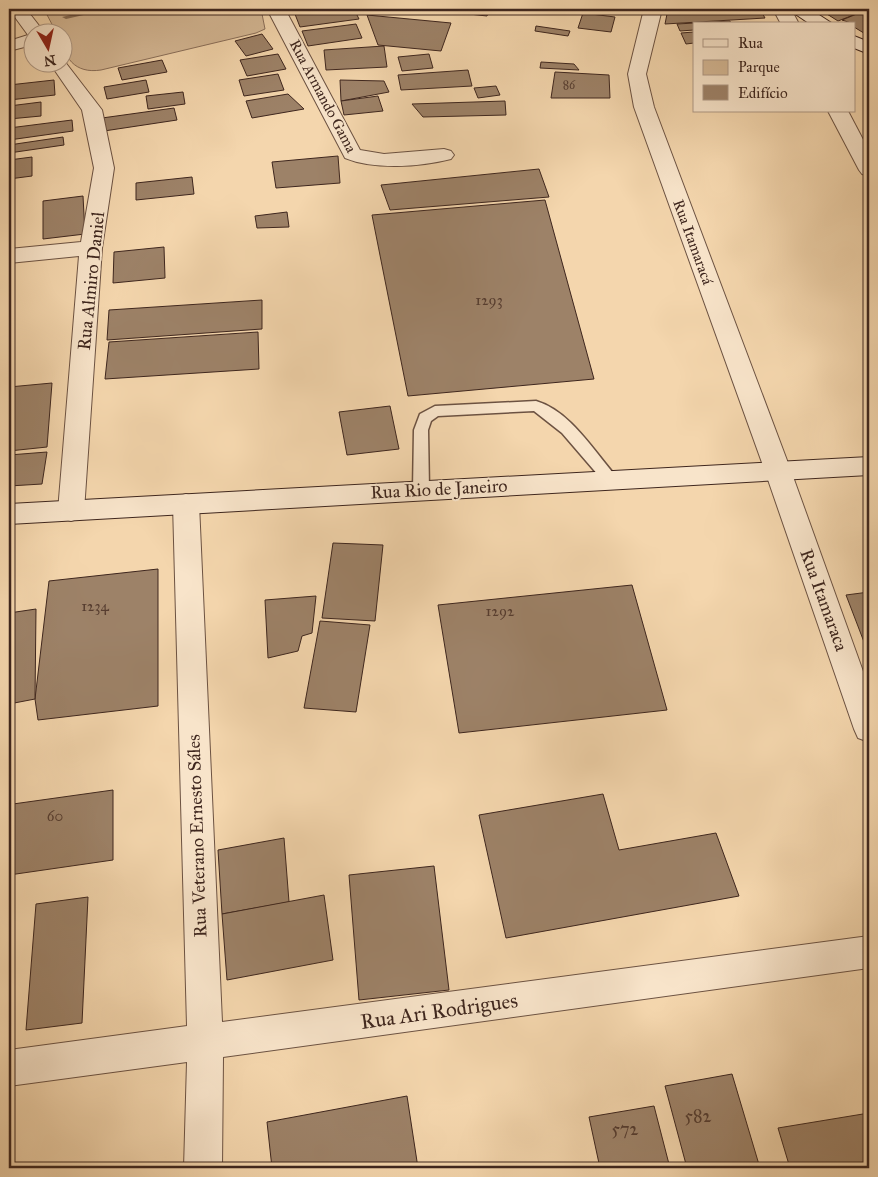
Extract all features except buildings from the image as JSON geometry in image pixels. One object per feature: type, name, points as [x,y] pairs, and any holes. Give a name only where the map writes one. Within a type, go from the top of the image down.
[{"type":"street","name":"Rua Armando Gama","points":[[276,9],[352,154],[359,159],[376,160],[444,155]]},
{"type":"street","name":"Rua Itamaracá","points":[[653,9],[638,74],[644,107],[778,471]]},
{"type":"street","points":[[782,9],[789,22]]},
{"type":"street","points":[[798,9],[821,22]]},
{"type":"street","points":[[856,42],[869,49]]},
{"type":"street","points":[[9,46],[22,43]]},
{"type":"street","name":"Rua Almiro Daniel","points":[[65,72],[92,110],[104,168],[92,248],[71,511]]},
{"type":"street","points":[[839,112],[869,170]]},
{"type":"street","points":[[9,256],[92,248]]},
{"type":"street","name":"Rua Rio de Janeiro","points":[[9,514],[869,466]]},
{"type":"street","name":"Rua Itamaraca","points":[[778,471],[869,729]]},
{"type":"street","name":"Rua Veterano Ernesto Sáles","points":[[186,504],[205,1043],[203,1168]]},
{"type":"street","name":"Rua Ari Rodrigues","points":[[9,1068],[869,952]]},
{"type":"lane","points":[[421,490],[421,430],[425,418],[435,411],[536,406],[549,412],[610,479]]},
{"type":"green space","points":[[44,9],[258,9],[262,14],[265,29],[256,33],[92,71],[77,67],[72,62],[72,22],[51,22]]},
{"type":"waterway","points":[[66,17],[106,9]]}]
